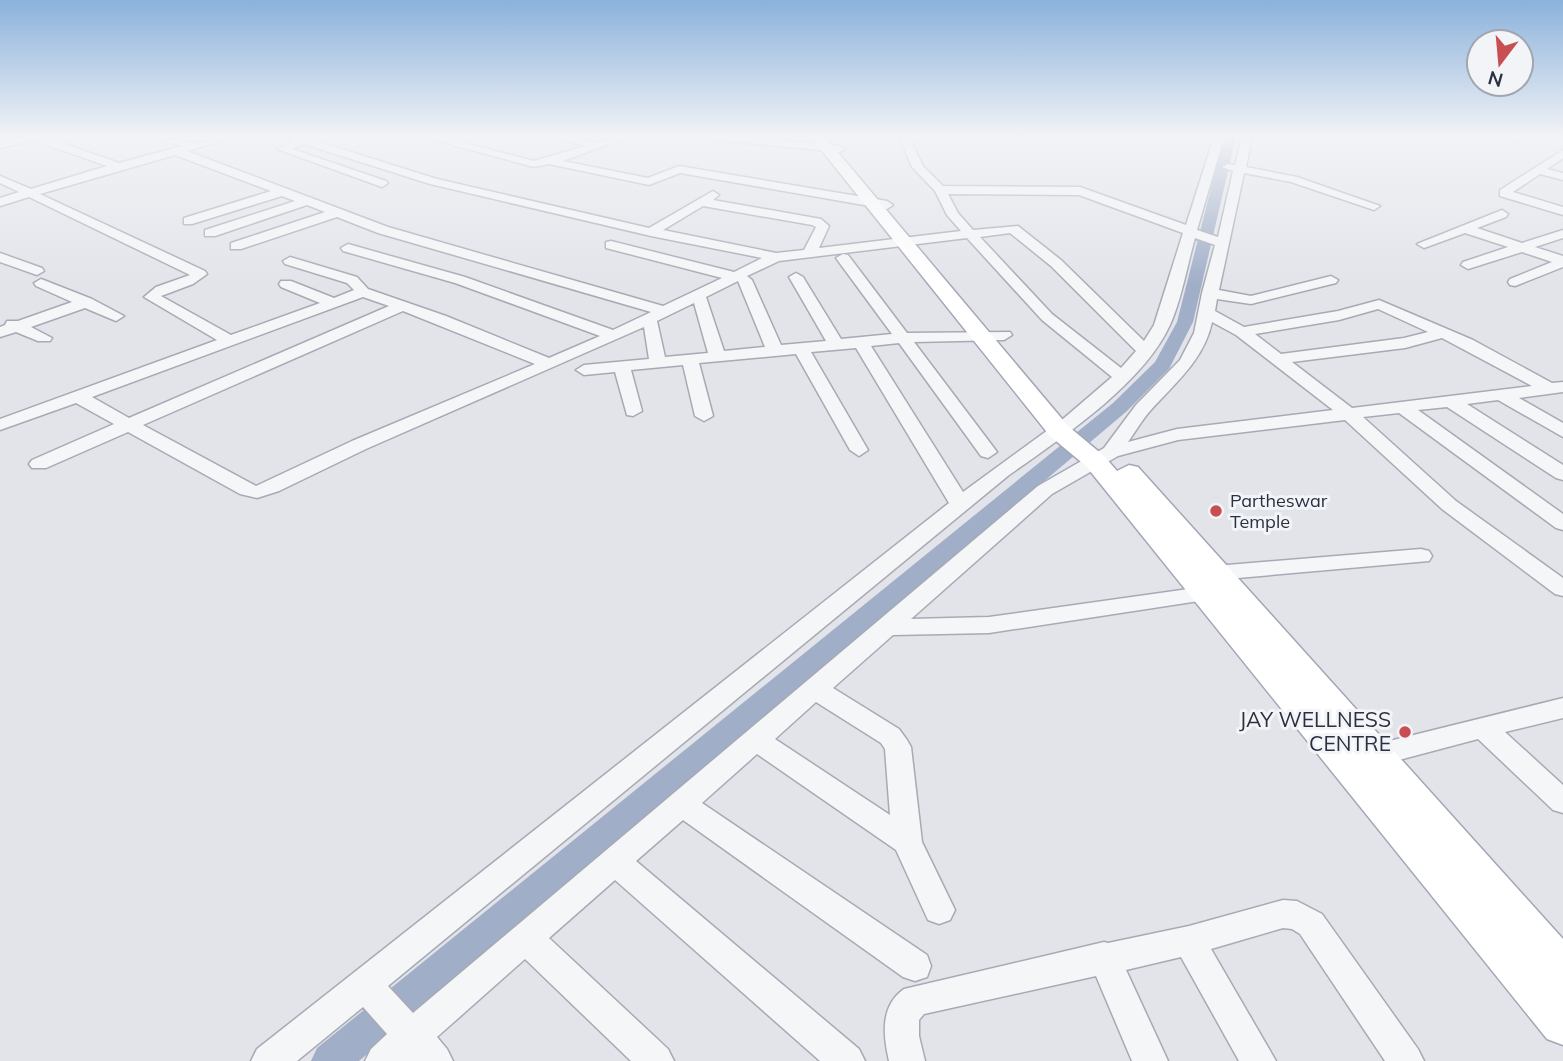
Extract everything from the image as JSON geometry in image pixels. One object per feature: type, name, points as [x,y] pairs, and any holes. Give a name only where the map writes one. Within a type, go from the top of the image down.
[{"type":"main road","points":[[865,187],[911,241],[1004,335],[1066,427]]},
{"type":"main road","points":[[911,241],[980,336],[1066,427],[1097,452],[1217,586],[1361,759],[1563,1023]]},
{"type":"main road","points":[[1361,759],[1563,971]]},
{"type":"street","points":[[15,187],[200,274],[151,297],[230,341]]},
{"type":"street","points":[[0,202],[50,187]]},
{"type":"street","points":[[273,187],[383,230],[663,311]]},
{"type":"street","points":[[454,187],[651,232],[776,257],[1013,229],[1056,263],[1146,352]]},
{"type":"street","points":[[651,232],[726,187]]},
{"type":"street","points":[[780,187],[879,204]]},
{"type":"street","points":[[936,187],[953,215],[1047,317],[1122,377]]},
{"type":"street","points":[[268,1061],[960,504],[1066,427],[1122,377],[1146,352],[1162,325],[1203,187]]},
{"type":"street","points":[[383,1061],[420,1044],[526,938],[1045,490],[1097,452],[1142,409],[1187,362],[1202,333],[1235,187]]},
{"type":"street","points":[[1316,187],[1374,206]]},
{"type":"street","points":[[1514,187],[1504,193],[1563,211]]},
{"type":"street","points":[[188,221],[285,191]]},
{"type":"street","points":[[940,191],[1080,191],[1222,243]]},
{"type":"street","points":[[210,233],[310,200]]},
{"type":"street","points":[[702,202],[816,222],[823,226],[809,254]]},
{"type":"street","points":[[236,246],[339,212]]},
{"type":"street","points":[[1424,244],[1502,214]]},
{"type":"street","points":[[1464,228],[1563,261]]},
{"type":"street","points":[[1468,265],[1562,234]]},
{"type":"street","points":[[611,245],[741,279],[775,349]]},
{"type":"street","points":[[348,248],[460,280],[614,336]]},
{"type":"street","points":[[0,257],[116,316]]},
{"type":"street","points":[[78,397],[247,491],[257,492],[272,488],[359,445],[741,279],[776,257]]},
{"type":"street","points":[[844,258],[988,452]]},
{"type":"street","points":[[290,261],[352,280],[363,292],[404,305],[550,363]]},
{"type":"street","points":[[1515,282],[1563,261]]},
{"type":"street","points":[[796,277],[836,344]]},
{"type":"street","points":[[1209,293],[1251,300],[1331,280]]},
{"type":"street","points":[[286,284],[334,303]]},
{"type":"street","points":[[0,425],[363,292]]},
{"type":"street","points":[[701,300],[717,355]]},
{"type":"street","points":[[0,332],[87,302]]},
{"type":"street","points":[[1242,332],[1339,315],[1379,304],[1467,343],[1558,390]]},
{"type":"street","points":[[39,464],[404,305]]},
{"type":"street","points":[[1206,312],[1242,332],[1279,359],[1348,413],[1449,505],[1563,589]]},
{"type":"street","points":[[0,319],[44,338]]},
{"type":"street","points":[[651,324],[658,362]]},
{"type":"street","points":[[1279,359],[1405,343],[1441,332]]},
{"type":"street","points":[[584,370],[904,338],[1004,335]]},
{"type":"street","points":[[861,342],[960,504]]},
{"type":"street","points":[[800,347],[859,450]]},
{"type":"street","points":[[689,358],[705,416]]},
{"type":"street","points":[[622,366],[633,411]]},
{"type":"street","points":[[1097,452],[1177,435],[1449,400],[1558,390]]},
{"type":"street","points":[[1500,394],[1563,431]]},
{"type":"street","points":[[1449,400],[1563,474]]},
{"type":"street","points":[[1401,406],[1563,524]]},
{"type":"street","points":[[886,627],[989,625],[1217,586],[1421,556]]},
{"type":"street","points":[[815,689],[890,736],[898,747],[907,842],[939,909]]},
{"type":"street","points":[[1361,759],[1563,708]]},
{"type":"street","points":[[1482,727],[1563,802]]},
{"type":"street","points":[[756,740],[907,842]]},
{"type":"street","points":[[682,804],[915,966]]},
{"type":"street","points":[[615,862],[848,1061]]},
{"type":"street","points":[[906,1061],[901,1023],[909,1004],[916,1000],[1104,957],[1189,941],[1283,914],[1297,915],[1311,924],[1406,1061]]},
{"type":"street","points":[[526,938],[656,1061]]},
{"type":"street","points":[[1189,941],[1258,1061]]},
{"type":"street","points":[[1104,957],[1150,1061]]},
{"type":"street","points":[[365,985],[420,1044]]},
{"type":"waterway","points":[[330,1061],[1120,407],[1163,365],[1185,322],[1218,187]]},
{"type":"place","name":"Partheswar Temple","points":[[1216,511]]},
{"type":"place","name":"JAY WELLNESS CENTRE","points":[[1405,732]]}]
